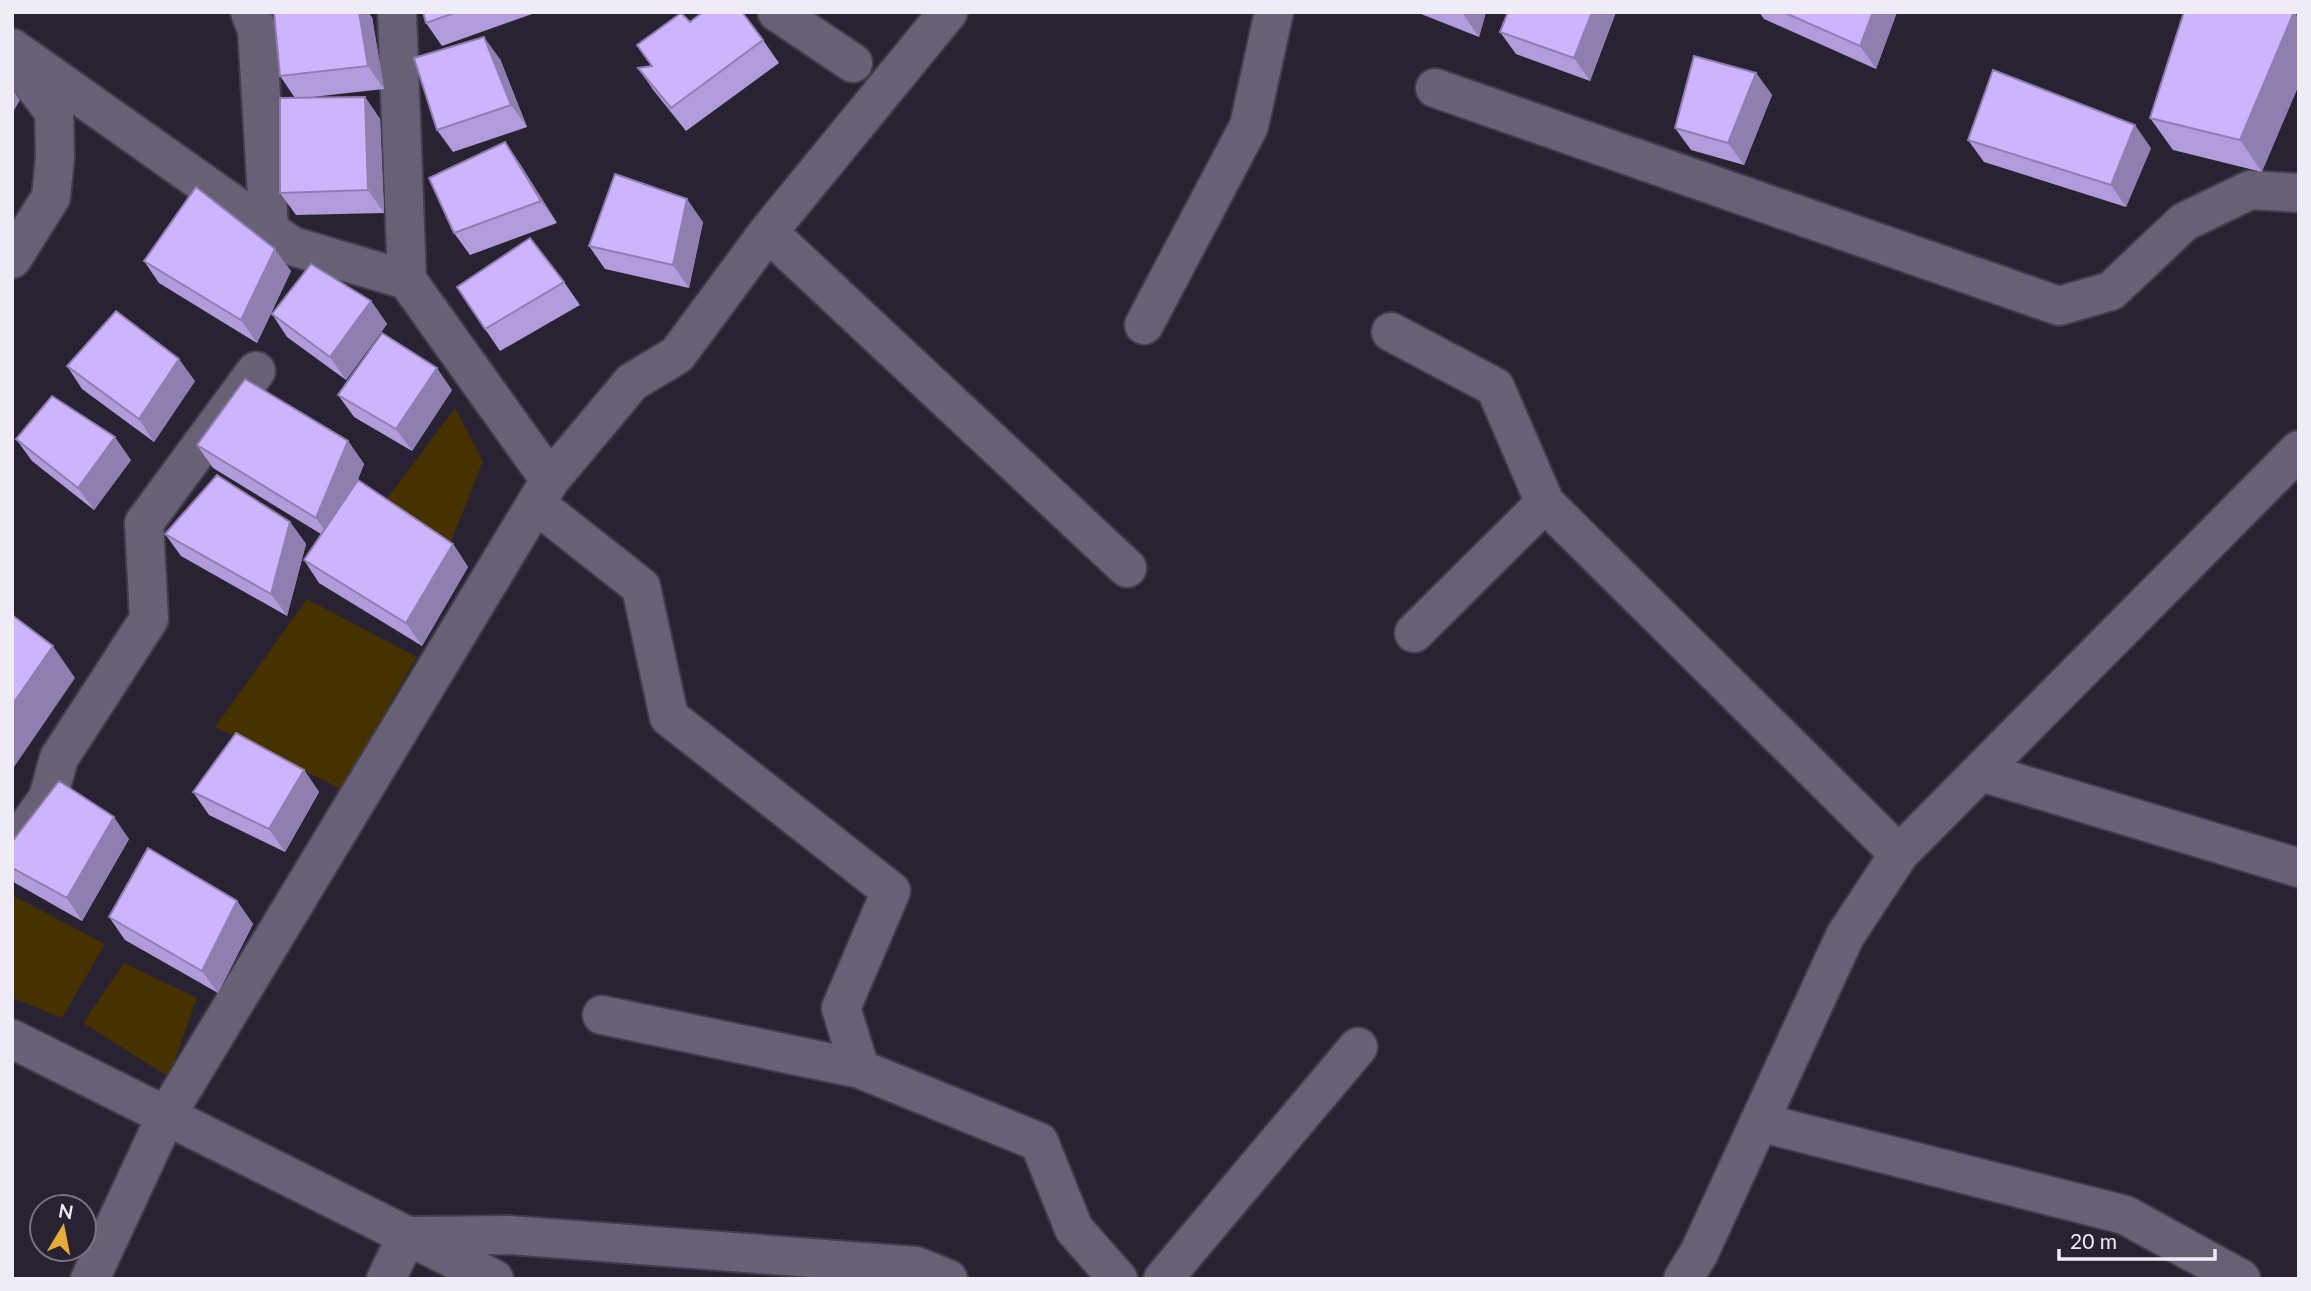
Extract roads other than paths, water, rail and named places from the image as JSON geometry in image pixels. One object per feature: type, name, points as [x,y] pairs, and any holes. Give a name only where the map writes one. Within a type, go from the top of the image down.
[{"type":"street","points":[[250,12],[257,30],[269,229]]},
{"type":"street","points":[[397,12],[407,281],[543,492],[641,587],[670,717],[891,891],[841,1008],[860,1069]]},
{"type":"street","points":[[777,12],[853,64]]},
{"type":"street","points":[[90,1279],[166,1116],[543,492],[632,382],[677,355],[768,232],[948,12]]},
{"type":"street","points":[[1144,325],[1249,126],[1274,12]]},
{"type":"street","points":[[12,48],[292,246],[407,281]]},
{"type":"street","points":[[12,57],[54,112],[55,157],[51,197],[12,259]]},
{"type":"street","points":[[1435,88],[2059,306],[2111,290],[2184,222],[2250,190],[2299,193]]},
{"type":"street","points":[[768,232],[1127,568]]},
{"type":"street","points":[[1391,332],[1495,387],[1545,503],[1899,854]]},
{"type":"street","points":[[12,849],[48,798],[60,758],[149,618],[144,523],[256,371]]},
{"type":"street","points":[[1683,1279],[1699,1253],[1845,936],[1899,854],[2299,450]]},
{"type":"street","points":[[1414,633],[1545,503]]},
{"type":"street","points":[[1981,772],[2299,868]]},
{"type":"street","points":[[602,1015],[860,1069],[1039,1142],[1074,1229],[1118,1279]]},
{"type":"street","points":[[12,1039],[494,1279]]},
{"type":"street","points":[[1163,1279],[1358,1047]]},
{"type":"street","points":[[1759,1122],[2124,1215],[2241,1279]]},
{"type":"street","points":[[407,1236],[509,1234],[847,1259],[916,1266],[948,1279]]},
{"type":"street","points":[[386,1279],[407,1236]]}]
